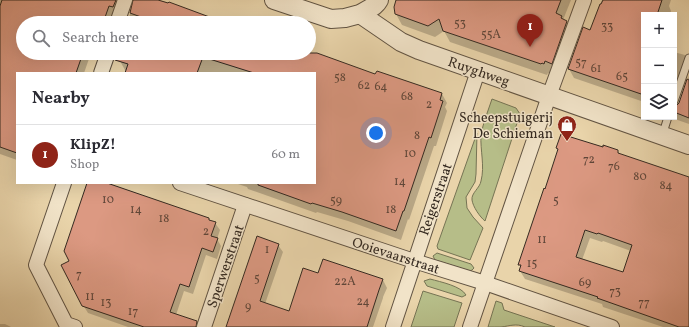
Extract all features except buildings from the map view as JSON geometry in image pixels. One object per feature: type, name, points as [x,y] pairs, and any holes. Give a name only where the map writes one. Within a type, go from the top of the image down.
[{"type":"street","points":[[120,16],[125,0]]},
{"type":"street","points":[[274,0],[308,12],[331,18],[345,18],[359,7],[370,9],[379,0]]},
{"type":"street","points":[[470,327],[549,96],[584,0]]},
{"type":"street","name":"Ruyghweg","points":[[359,7],[401,42],[419,50],[689,145]]},
{"type":"street","points":[[101,72],[106,60]]},
{"type":"street","name":"Reigerstraat","points":[[393,327],[478,71]]},
{"type":"street","points":[[64,184],[36,265],[66,324],[75,327]]},
{"type":"street","name":"Ooievaarstraat","points":[[183,184],[414,262],[485,283],[612,327]]},
{"type":"street","name":"Sperwerstraat","points":[[204,327],[245,205]]},
{"type":"lane","points":[[677,92],[689,58]]},
{"type":"lane","points":[[662,136],[667,120]]},
{"type":"green space","points":[[492,99],[516,108],[520,114],[485,221],[475,209],[472,197],[481,181],[483,170],[481,135]]},
{"type":"green space","points":[[477,133],[475,182],[466,197],[467,208],[483,228],[470,260],[438,249],[437,246]]},
{"type":"green space","points":[[437,253],[471,264],[474,268],[470,271],[435,260],[433,256]]},
{"type":"green space","points":[[430,279],[460,289],[466,295],[462,297],[427,286],[424,281]]},
{"type":"green space","points":[[423,291],[462,303],[454,327],[411,327]]},
{"type":"green space","points":[[496,301],[502,303],[504,310],[555,327],[525,327],[516,325],[488,327]]},
{"type":"place","name":"KlipZ!","points":[[530,47]]},
{"type":"place","name":"Scheepstuigerij De Schieman","points":[[567,142]]}]
